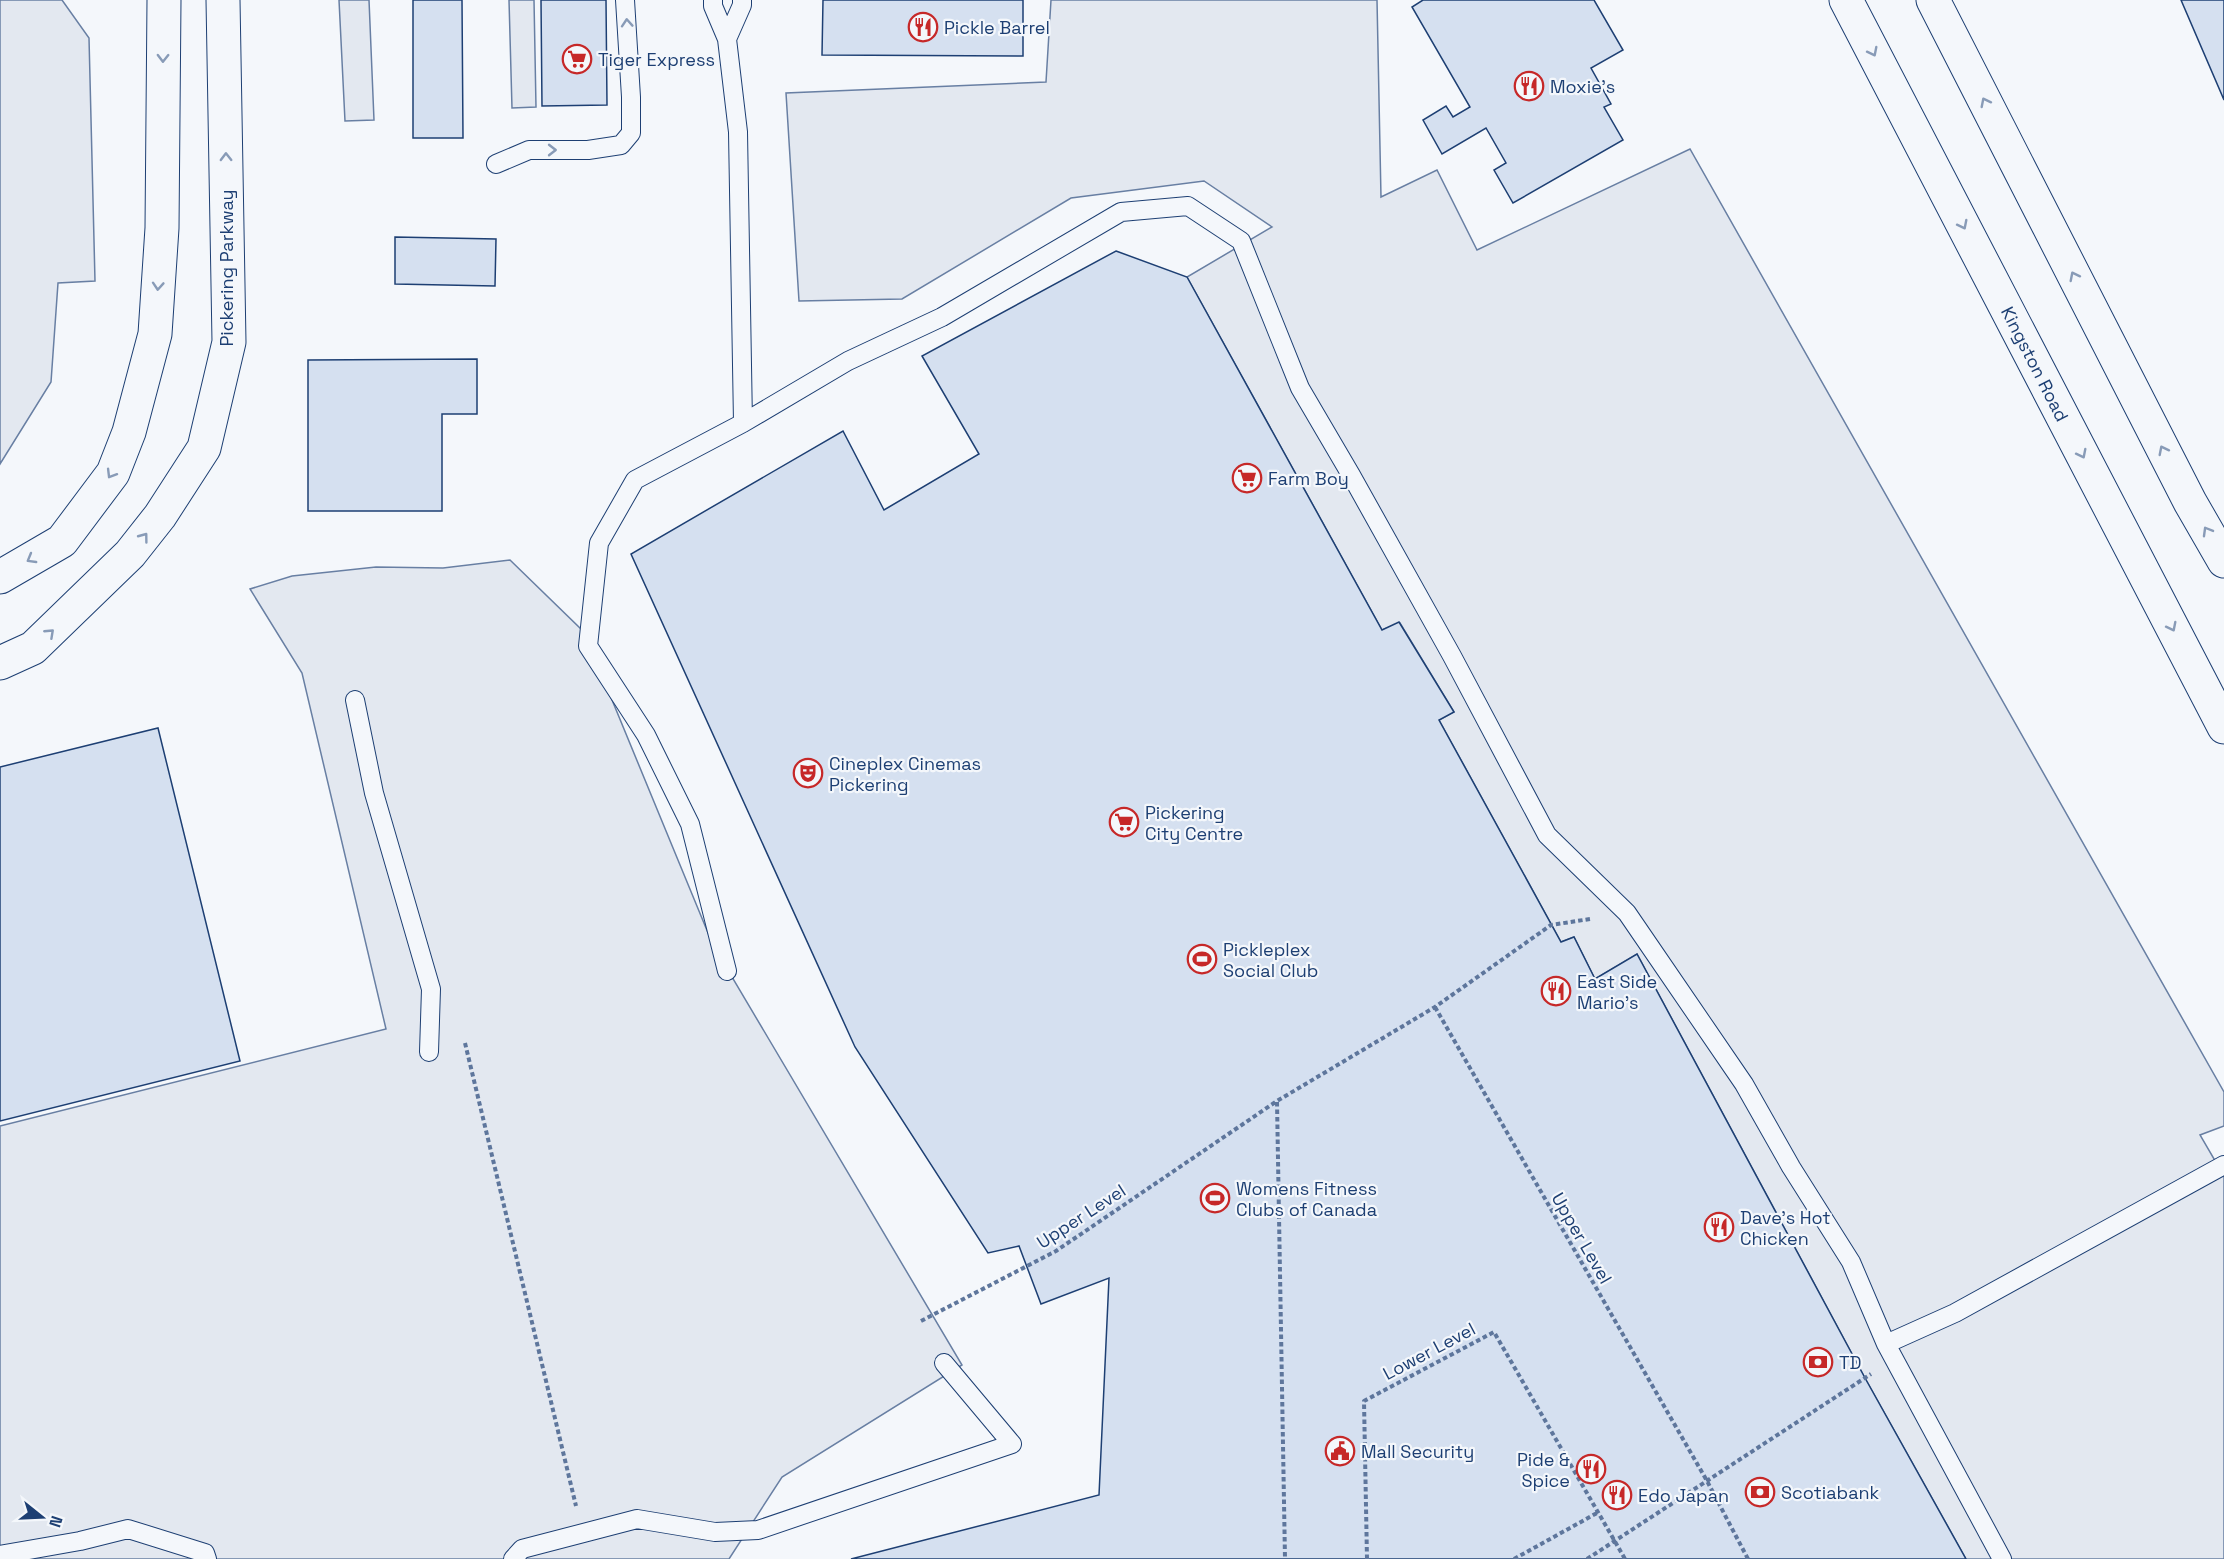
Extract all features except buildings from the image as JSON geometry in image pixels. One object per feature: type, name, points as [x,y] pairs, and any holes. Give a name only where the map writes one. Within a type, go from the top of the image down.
[{"type":"main road","points":[[0,577],[62,541],[114,473],[129,432],[155,334],[162,228],[164,0]]},
{"type":"main road","name":"Pickering Parkway","points":[[0,663],[33,648],[130,554],[160,516],[204,448],[229,342],[223,0]]},
{"type":"main road","name":"Kingston Road","points":[[1846,0],[2224,727]]},
{"type":"main road","points":[[1941,7],[2190,502],[2224,561]]},
{"type":"lane","points":[[496,164],[529,150],[588,150],[621,145],[631,133],[625,0]]},
{"type":"lane","points":[[712,0],[712,6],[727,39],[738,132],[743,423]]},
{"type":"lane","points":[[727,39],[742,6],[742,0]]},
{"type":"lane","points":[[727,971],[690,824],[646,735],[588,646],[599,543],[634,480],[743,423],[848,361],[942,317],[1121,212],[1188,206],[1240,241],[1300,388],[1452,656],[1547,835],[1627,913],[1744,1084],[1791,1167],[1851,1262],[1890,1351],[2002,1559]]},
{"type":"lane","points":[[355,700],[375,793],[431,989],[429,1052]]},
{"type":"lane","points":[[1890,1351],[1954,1313],[2224,1165]]},
{"type":"lane","points":[[513,1559],[522,1549],[637,1519],[715,1532],[758,1530],[1012,1444],[944,1363]]},
{"type":"lane","points":[[0,1555],[128,1529],[205,1553],[207,1559]]},
{"type":"path","name":"Upper Level","points":[[921,1321],[1056,1251],[1277,1101],[1435,1007],[1551,925],[1627,913]]},
{"type":"path","name":"Upper Level","points":[[1435,1007],[1707,1481],[1748,1559]]},
{"type":"path","points":[[465,1043],[574,1504],[591,1531]]},
{"type":"path","points":[[1277,1101],[1285,1559]]},
{"type":"path","name":"Lower Level","points":[[1367,1559],[1364,1401],[1494,1332],[1625,1559]]},
{"type":"path","points":[[1587,1559],[1707,1481],[1890,1351]]},
{"type":"path","points":[[1514,1559],[1597,1513]]},
{"type":"shaded area","points":[[0,0],[62,0],[89,38],[95,281],[58,283],[51,382],[0,464]]},
{"type":"shaded area","points":[[339,0],[369,0],[374,120],[345,121]]},
{"type":"shaded area","points":[[509,0],[534,0],[536,107],[512,108]]},
{"type":"shaded area","points":[[1051,0],[1377,0],[1381,197],[1437,170],[1477,250],[1690,149],[2224,1092],[2224,1126],[2200,1135],[2224,1176],[2224,1559],[1966,1559],[1865,1378],[1637,954],[1595,979],[1574,937],[1561,942],[1439,720],[1454,712],[1400,623],[1382,630],[1187,277],[1272,227],[1204,181],[1071,198],[902,299],[799,301],[786,93],[1046,82]]},
{"type":"shaded area","points":[[510,560],[584,632],[713,945],[962,1365],[782,1477],[729,1559],[0,1559],[0,1126],[386,1029],[302,673],[250,589],[292,576],[376,567],[443,568]]},
{"type":"place","name":"Pickle Barrel","points":[[923,27]]},
{"type":"place","name":"Tiger Express","points":[[577,59]]},
{"type":"place","name":"Moxie's","points":[[1529,86]]},
{"type":"place","name":"Farm Boy","points":[[1247,478]]},
{"type":"place","name":"Cineplex Cinemas Pickering","points":[[808,773]]},
{"type":"place","name":"Pickering City Centre","points":[[1124,822]]},
{"type":"place","name":"Pickleplex Social Club","points":[[1202,959]]},
{"type":"place","name":"East Side Mario's","points":[[1556,991]]},
{"type":"place","name":"Womens Fitness Clubs of Canada","points":[[1215,1198]]},
{"type":"place","name":"Dave’s Hot Chicken","points":[[1719,1227]]},
{"type":"place","name":"TD","points":[[1818,1362]]},
{"type":"place","name":"Mall Security","points":[[1340,1451]]},
{"type":"place","name":"Pide & Spice","points":[[1591,1469]]},
{"type":"place","name":"Scotiabank","points":[[1760,1492]]},
{"type":"place","name":"Edo Japan","points":[[1617,1495]]}]
